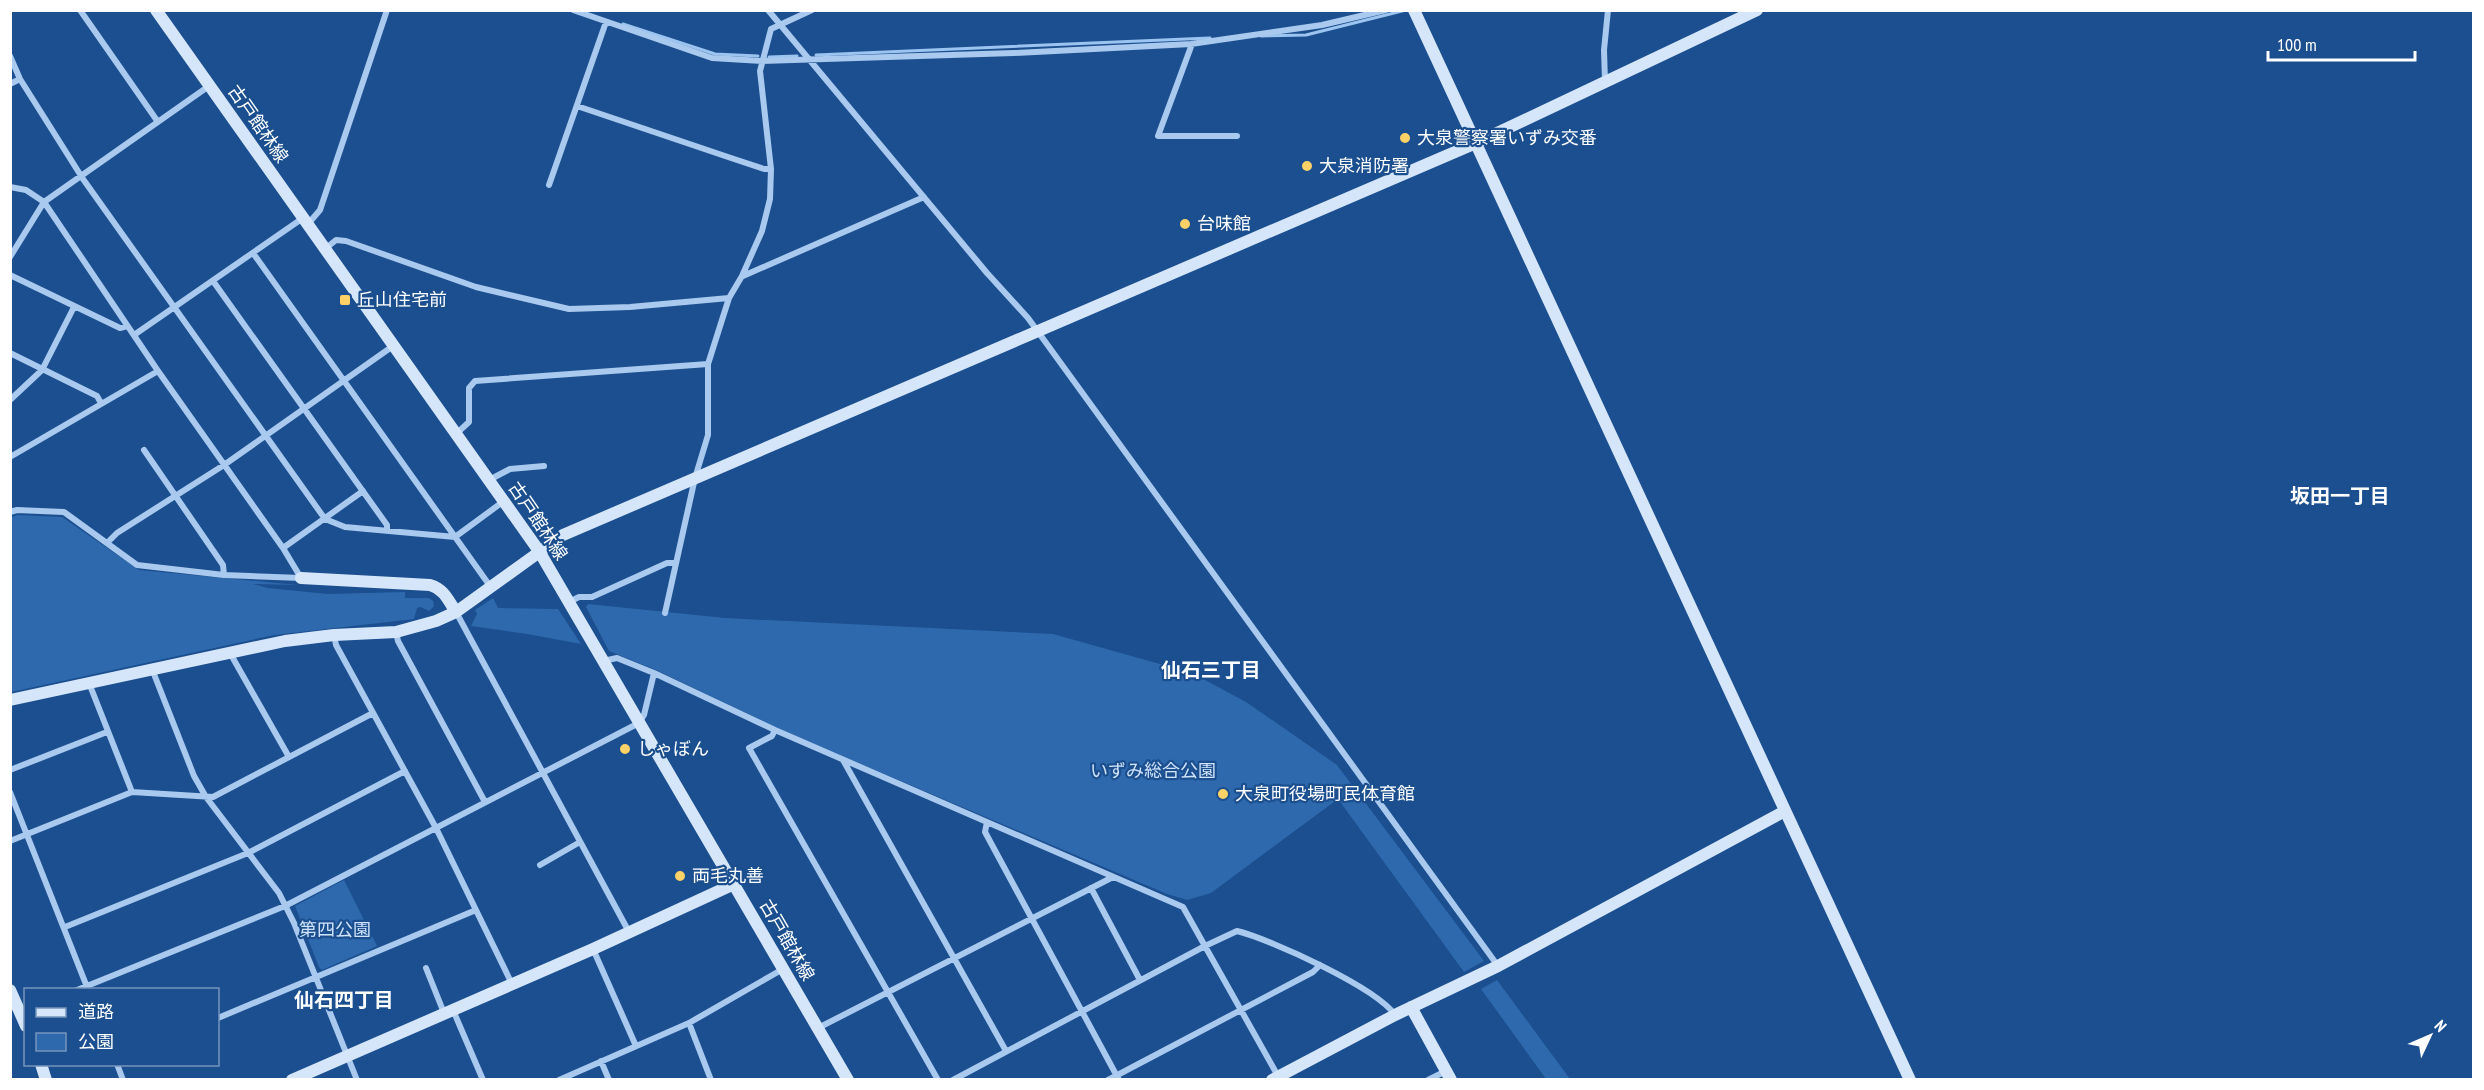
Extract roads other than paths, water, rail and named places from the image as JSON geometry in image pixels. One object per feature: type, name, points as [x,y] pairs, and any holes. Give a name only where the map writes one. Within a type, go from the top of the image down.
[{"type":"street","points":[[80,10],[158,122]]},
{"type":"street","name":"古戸館林線","points":[[156,10],[539,551],[848,1080]]},
{"type":"street","points":[[134,335],[320,210],[387,10]]},
{"type":"street","points":[[573,10],[712,58],[762,61],[1014,53],[1192,44],[1322,25],[1386,10]]},
{"type":"street","points":[[768,10],[1037,331],[1498,966]]},
{"type":"street","points":[[665,613],[695,478],[708,435],[708,364],[729,298],[742,276],[762,231],[770,199],[771,169],[760,86],[762,61],[771,29],[812,10]]},
{"type":"street","points":[[1414,10],[1910,1080]]},
{"type":"street","points":[[1605,82],[1604,50],[1608,10]]},
{"type":"street","points":[[10,699],[230,652],[333,635],[396,632],[436,621],[456,612],[563,535],[1476,143],[1757,10]]},
{"type":"street","points":[[549,184],[606,22]]},
{"type":"street","points":[[1192,44],[1158,136],[1237,136]]},
{"type":"street","points":[[10,56],[20,79],[81,176],[325,519],[345,527],[455,537],[504,501]]},
{"type":"street","points":[[10,84],[20,79]]},
{"type":"street","points":[[10,257],[44,202],[209,86]]},
{"type":"street","points":[[577,106],[764,169],[771,169]]},
{"type":"street","points":[[10,187],[26,190],[44,202],[158,371],[283,548],[301,578]]},
{"type":"street","points":[[742,276],[924,197]]},
{"type":"street","points":[[324,249],[336,240],[346,241],[476,287],[568,309],[630,307],[729,298]]},
{"type":"street","points":[[253,253],[490,586]]},
{"type":"street","points":[[10,275],[120,328],[127,326]]},
{"type":"street","points":[[213,281],[387,525],[387,530]]},
{"type":"street","points":[[10,400],[42,370],[74,307]]},
{"type":"street","points":[[107,543],[117,533],[224,465],[393,346]]},
{"type":"street","points":[[10,353],[97,396],[101,403]]},
{"type":"street","points":[[456,434],[469,422],[469,388],[475,381],[708,364]]},
{"type":"street","points":[[10,457],[158,371]]},
{"type":"street","points":[[144,450],[223,565],[224,575]]},
{"type":"street","points":[[489,480],[510,469],[544,466]]},
{"type":"street","points":[[283,548],[363,491]]},
{"type":"street","points":[[10,512],[16,510],[64,512],[137,565],[224,575],[438,587],[444,592],[456,612],[630,933]]},
{"type":"street","points":[[569,602],[579,597],[592,597],[667,562],[675,563]]},
{"type":"street","points":[[396,632],[398,641],[485,802]]},
{"type":"street","points":[[333,635],[336,645],[436,828],[512,984]]},
{"type":"street","points":[[230,652],[290,757]]},
{"type":"street","points":[[603,661],[617,658],[654,673],[775,730],[1183,907],[1276,1078],[1395,1015],[1498,966],[1785,811]]},
{"type":"street","points":[[152,668],[190,765],[206,797],[266,876],[285,906],[317,978],[357,1080]]},
{"type":"street","points":[[10,792],[65,927],[87,988],[285,906],[639,723],[644,715],[654,673]]},
{"type":"street","points":[[88,682],[132,792]]},
{"type":"street","points":[[10,842],[132,792],[213,797],[373,712]]},
{"type":"street","points":[[775,730],[772,736],[748,748],[938,1080]]},
{"type":"street","points":[[10,770],[107,732]]},
{"type":"street","points":[[842,759],[1006,1051]]},
{"type":"street","points":[[65,927],[248,853],[405,771]]},
{"type":"street","points":[[987,822],[985,832],[1118,1077]]},
{"type":"street","points":[[540,866],[580,842]]},
{"type":"street","points":[[818,1028],[1113,877]]},
{"type":"street","points":[[292,1080],[630,933],[734,884]]},
{"type":"street","points":[[1091,888],[1140,980]]},
{"type":"street","points":[[219,1018],[476,910]]},
{"type":"street","points":[[953,1080],[1237,931],[1320,965],[1381,1000],[1395,1015]]},
{"type":"street","points":[[593,949],[636,1046]]},
{"type":"street","points":[[1108,1080],[1118,1077],[1313,972],[1320,965]]},
{"type":"street","points":[[426,968],[483,1080]]},
{"type":"street","points":[[559,1080],[689,1023],[784,969]]},
{"type":"street","points":[[10,990],[23,1012]]},
{"type":"street","points":[[1411,1007],[1449,1075],[1428,1080]]},
{"type":"street","points":[[689,1023],[711,1080]]},
{"type":"street","points":[[601,1061],[609,1080]]},
{"type":"street","points":[[40,1066],[46,1080]]},
{"type":"street","points":[[117,1066],[123,1080]]},
{"type":"waterway","points":[[1261,36],[1306,35],[1406,10]]},
{"type":"waterway","points":[[623,24],[715,54],[758,56]]},
{"type":"waterway","points":[[816,55],[1210,38]]},
{"type":"waterway","points":[[769,57],[797,56]]},
{"type":"place","name":"大泉警察署いずみ交番","points":[[1405,138]]},
{"type":"place","name":"大泉消防署","points":[[1307,166]]},
{"type":"place","name":"台味館","points":[[1185,224]]},
{"type":"place","name":"丘山住宅前","points":[[345,300]]},
{"type":"place","name":"しゃぼん","points":[[625,749]]},
{"type":"place","name":"大泉町役場町民体育館","points":[[1223,794]]},
{"type":"place","name":"両毛丸善","points":[[680,876]]},
{"type":"district","name":"坂田一丁目","points":[[2340,496]]},
{"type":"district","name":"仙石三丁目","points":[[1211,670]]},
{"type":"district","name":"仙石四丁目","points":[[344,1000]]},
{"type":"park label","name":"いずみ総合公園","points":[[1153,771]]},
{"type":"park label","name":"第四公園","points":[[335,930]]}]
